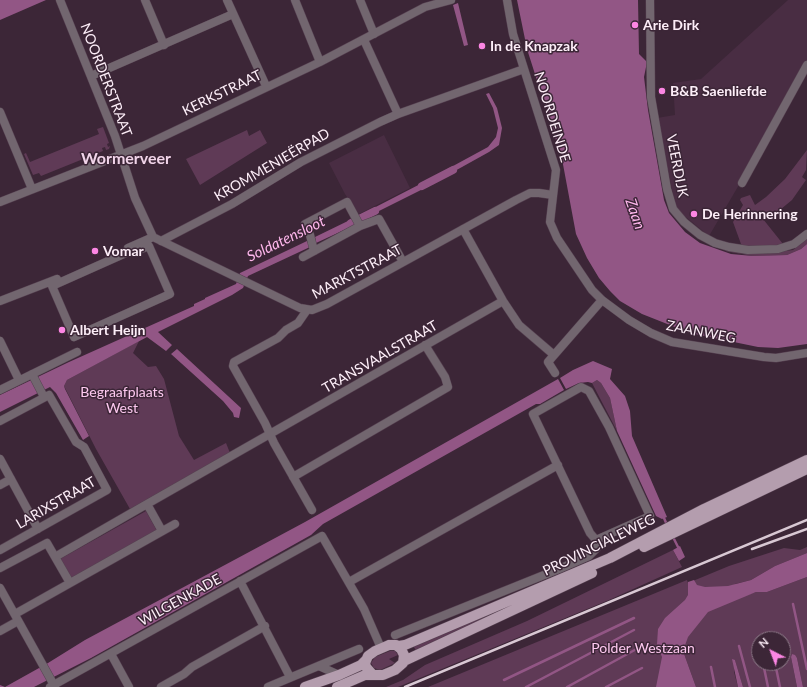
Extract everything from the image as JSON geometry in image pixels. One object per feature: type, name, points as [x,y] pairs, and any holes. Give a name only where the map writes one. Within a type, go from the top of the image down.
[{"type":"main road","name":"PROVINCIALEWEG","points":[[404,661],[527,604],[807,460]]},
{"type":"main road","name":"PROVINCIALEWEG","points":[[399,646],[427,636],[604,560],[807,469]]},
{"type":"main road","points":[[305,687],[339,675],[361,665],[371,653],[389,645],[399,646],[403,651],[404,661],[395,670],[382,675],[365,675],[337,687]]},
{"type":"main road","points":[[366,660],[366,667],[373,675]]},
{"type":"street","name":"NOORDERSTRAAT","points":[[60,0],[121,155],[135,198],[153,237]]},
{"type":"street","points":[[145,0],[164,45]]},
{"type":"street","points":[[227,0],[266,86]]},
{"type":"street","points":[[295,0],[320,62]]},
{"type":"street","points":[[360,0],[374,34]]},
{"type":"street","name":"KERKSTRAAT","points":[[0,202],[143,146],[266,86],[320,62],[424,7],[451,0]]},
{"type":"street","name":"NOORDEINDE","points":[[507,0],[513,34],[556,170],[553,195]]},
{"type":"street","name":"VEERDIJK","points":[[650,0],[651,98],[671,204],[681,219],[700,235],[715,242],[729,247],[748,250],[778,249],[794,244],[807,234]]},
{"type":"street","points":[[91,76],[233,14]]},
{"type":"street","points":[[364,40],[398,114]]},
{"type":"street","points":[[742,183],[807,66]]},
{"type":"street","name":"KROMMENIEËRPAD","points":[[161,241],[232,204],[307,158],[398,114],[524,69]]},
{"type":"street","points":[[1,117],[32,189]]},
{"type":"street","name":"MARKTSTRAAT","points":[[270,435],[233,366],[234,362],[278,338],[286,330],[298,323],[307,310],[317,309],[530,193],[539,192],[553,195]]},
{"type":"street","name":"ZAANWEG","points":[[553,195],[550,214],[552,230],[584,278],[602,300],[642,329],[672,342],[764,357],[776,358],[807,353]]},
{"type":"street","points":[[314,248],[305,224],[347,202],[358,221]]},
{"type":"street","points":[[303,257],[314,248],[358,221],[379,219],[403,262]]},
{"type":"street","points":[[463,229],[503,301],[519,325],[554,355]]},
{"type":"street","points":[[0,301],[153,237],[307,310]]},
{"type":"street","points":[[149,246],[170,294],[74,337],[52,286],[135,249],[136,252],[149,246]]},
{"type":"street","points":[[555,373],[548,362],[602,300]]},
{"type":"street","name":"TRANSVAALSTRAAT","points":[[55,557],[503,301]]},
{"type":"street","points":[[1,345],[19,380]]},
{"type":"street","points":[[292,477],[448,387],[445,377],[425,345]]},
{"type":"street","points":[[0,390],[19,380],[33,376],[77,352]]},
{"type":"street","points":[[0,421],[43,395],[33,376]]},
{"type":"street","points":[[396,635],[589,556],[596,543],[650,516],[609,427],[586,388],[581,387],[533,414],[596,543]]},
{"type":"street","name":"LARIXSTRAAT","points":[[0,550],[107,490],[84,448],[76,442],[49,395],[43,395]]},
{"type":"street","points":[[270,435],[292,477],[312,510]]},
{"type":"street","points":[[0,459],[38,529]]},
{"type":"street","points":[[381,648],[364,609],[349,582],[558,465]]},
{"type":"street","points":[[0,485],[11,479]]},
{"type":"street","points":[[148,504],[162,531]]},
{"type":"street","points":[[0,631],[16,617],[70,583],[176,524]]},
{"type":"street","name":"WILGENKADE","points":[[53,685],[322,536],[349,582]]},
{"type":"street","points":[[0,568],[47,543],[70,583]]},
{"type":"street","points":[[240,581],[265,626],[290,677]]},
{"type":"street","points":[[0,588],[53,685]]},
{"type":"street","points":[[427,636],[437,618]]},
{"type":"street","points":[[161,687],[184,674],[192,667],[265,626]]},
{"type":"street","points":[[268,687],[359,649]]},
{"type":"street","points":[[111,654],[129,687]]},
{"type":"street","points":[[319,666],[339,675]]},
{"type":"shaded area","points":[[788,0],[807,0],[807,69],[709,236],[676,209],[657,118],[675,115],[673,83],[701,79]]},
{"type":"shaded area","points":[[384,135],[410,188],[359,214],[345,194],[329,163]]},
{"type":"green space","points":[[103,127],[109,143],[107,144],[108,147],[110,146],[109,149],[106,150],[105,147],[102,148],[103,151],[41,176],[39,173],[33,175],[24,154],[26,153],[30,162],[99,134],[97,129]]},
{"type":"green space","points":[[247,130],[249,136],[260,130],[267,143],[200,185],[186,159]]},
{"type":"green space","points":[[807,150],[806,170],[802,177],[806,180],[792,200],[775,214],[772,212],[763,219],[783,244],[744,248],[741,244],[733,222],[743,205],[740,200],[741,198],[750,195],[755,205],[766,197],[785,179]]},
{"type":"green space","points":[[807,239],[807,244],[801,249],[787,255],[753,256],[725,251],[743,254],[761,254],[793,250]]},
{"type":"green space","name":"Begraafplaats West","points":[[139,341],[133,353],[148,367],[156,366],[164,379],[179,436],[194,460],[226,443],[230,453],[130,509],[96,449],[64,386],[67,380]]},
{"type":"green space","points":[[597,380],[601,383],[610,398],[617,431],[592,383]]},
{"type":"green space","points":[[146,511],[157,531],[70,579],[60,559]]},
{"type":"green space","name":"Polder Westzaan","points":[[807,547],[807,553],[775,566],[751,580],[735,584],[732,600],[756,592],[767,592],[807,577],[807,687],[803,687],[797,658],[792,654],[791,657],[797,687],[743,687],[735,660],[734,672],[738,687],[696,687],[683,651],[693,687],[428,687],[687,580],[688,583],[729,566],[784,548],[800,550]]},
{"type":"green space","points":[[673,550],[682,567],[609,600],[398,687],[386,687],[403,680],[425,665],[527,621]]},
{"type":"green space","points":[[558,583],[416,651],[413,645]]},
{"type":"green space","points":[[390,651],[395,651],[398,655],[389,659],[395,663],[380,670],[374,668],[371,663],[375,657]]},
{"type":"water","points":[[0,0],[46,0],[0,20]]},
{"type":"water","name":"Zaan","points":[[517,0],[638,0],[639,54],[647,62],[644,77],[648,110],[664,200],[669,213],[685,232],[700,243],[731,254],[753,256],[787,255],[801,249],[807,244],[807,344],[778,348],[758,347],[690,333],[642,314],[620,301],[599,278],[587,258],[576,234],[562,159],[527,49]]},
{"type":"water","points":[[458,3],[468,45],[464,46],[453,5]]},
{"type":"water","points":[[489,93],[497,108],[502,128],[499,145],[444,177],[442,172],[488,147],[496,137],[498,128],[493,108],[486,94]]},
{"type":"water","points":[[430,179],[433,184],[367,217],[362,214]]},
{"type":"water","points":[[352,219],[355,225],[316,243],[315,237]]},
{"type":"water","points":[[307,241],[310,247],[248,276],[243,288],[232,295],[158,332],[172,345],[166,351],[147,337],[67,380],[64,386],[65,389],[89,436],[83,440],[56,393],[50,387],[0,412],[0,395],[69,362],[194,306],[194,304],[205,298],[236,284],[240,273]]},
{"type":"water","points":[[177,349],[241,408],[239,418],[234,417],[233,413],[223,401],[171,354]]},
{"type":"water","points":[[593,361],[612,369],[610,379],[625,396],[630,411],[632,436],[667,517],[662,519],[656,516],[617,431],[610,398],[601,383],[597,380],[592,383],[579,383],[566,389],[560,378]]},
{"type":"water","points":[[558,379],[564,390],[540,404],[536,404],[323,524],[311,535],[91,658],[34,687],[5,687],[85,640],[305,522]]},
{"type":"water","points":[[680,546],[685,557],[679,561],[673,550]]},
{"type":"water","points":[[807,553],[807,577],[767,592],[756,592],[708,612],[688,637],[683,651],[696,687],[656,687],[662,657],[657,644],[658,629],[665,618],[685,600],[688,595],[688,582],[694,580],[697,585],[705,587],[728,586],[751,580],[775,566]]},
{"type":"water","points":[[792,654],[797,658],[803,687],[797,687],[791,657]]},
{"type":"water","points":[[732,659],[735,660],[743,687],[738,687]]},
{"type":"waterway","name":"Soldatensloot","points":[[422,186],[453,170]]},
{"type":"waterway","name":"Soldatensloot","points":[[351,223],[375,211]]},
{"type":"waterway","points":[[664,518],[667,525]]},
{"type":"waterway","points":[[673,537],[678,547]]},
{"type":"waterway","points":[[793,604],[807,669]]},
{"type":"waterway","points":[[504,680],[634,618]]},
{"type":"waterway","points":[[526,687],[634,630]]},
{"type":"waterway","points":[[567,687],[642,646]]},
{"type":"waterway","points":[[739,646],[750,687]]},
{"type":"waterway","points":[[711,667],[715,687]]},
{"type":"waterway","points":[[606,687],[642,668]]},
{"type":"waterway","points":[[765,671],[768,687]]},
{"type":"waterway","points":[[777,671],[780,687]]},
{"type":"railway","points":[[405,687],[807,520]]},
{"type":"railway","points":[[752,549],[807,529]]},
{"type":"place","name":"Arie Dirk","points":[[635,25]]},
{"type":"place","name":"In de Knapzak","points":[[482,46]]},
{"type":"place","name":"B&B Saenliefde","points":[[662,91]]},
{"type":"place","name":"De Herinnering","points":[[694,214]]},
{"type":"place","name":"Vomar","points":[[95,251]]},
{"type":"place","name":"Albert Heijn","points":[[62,330]]},
{"type":"district","name":"Wormerveer","points":[[126,159]]}]
